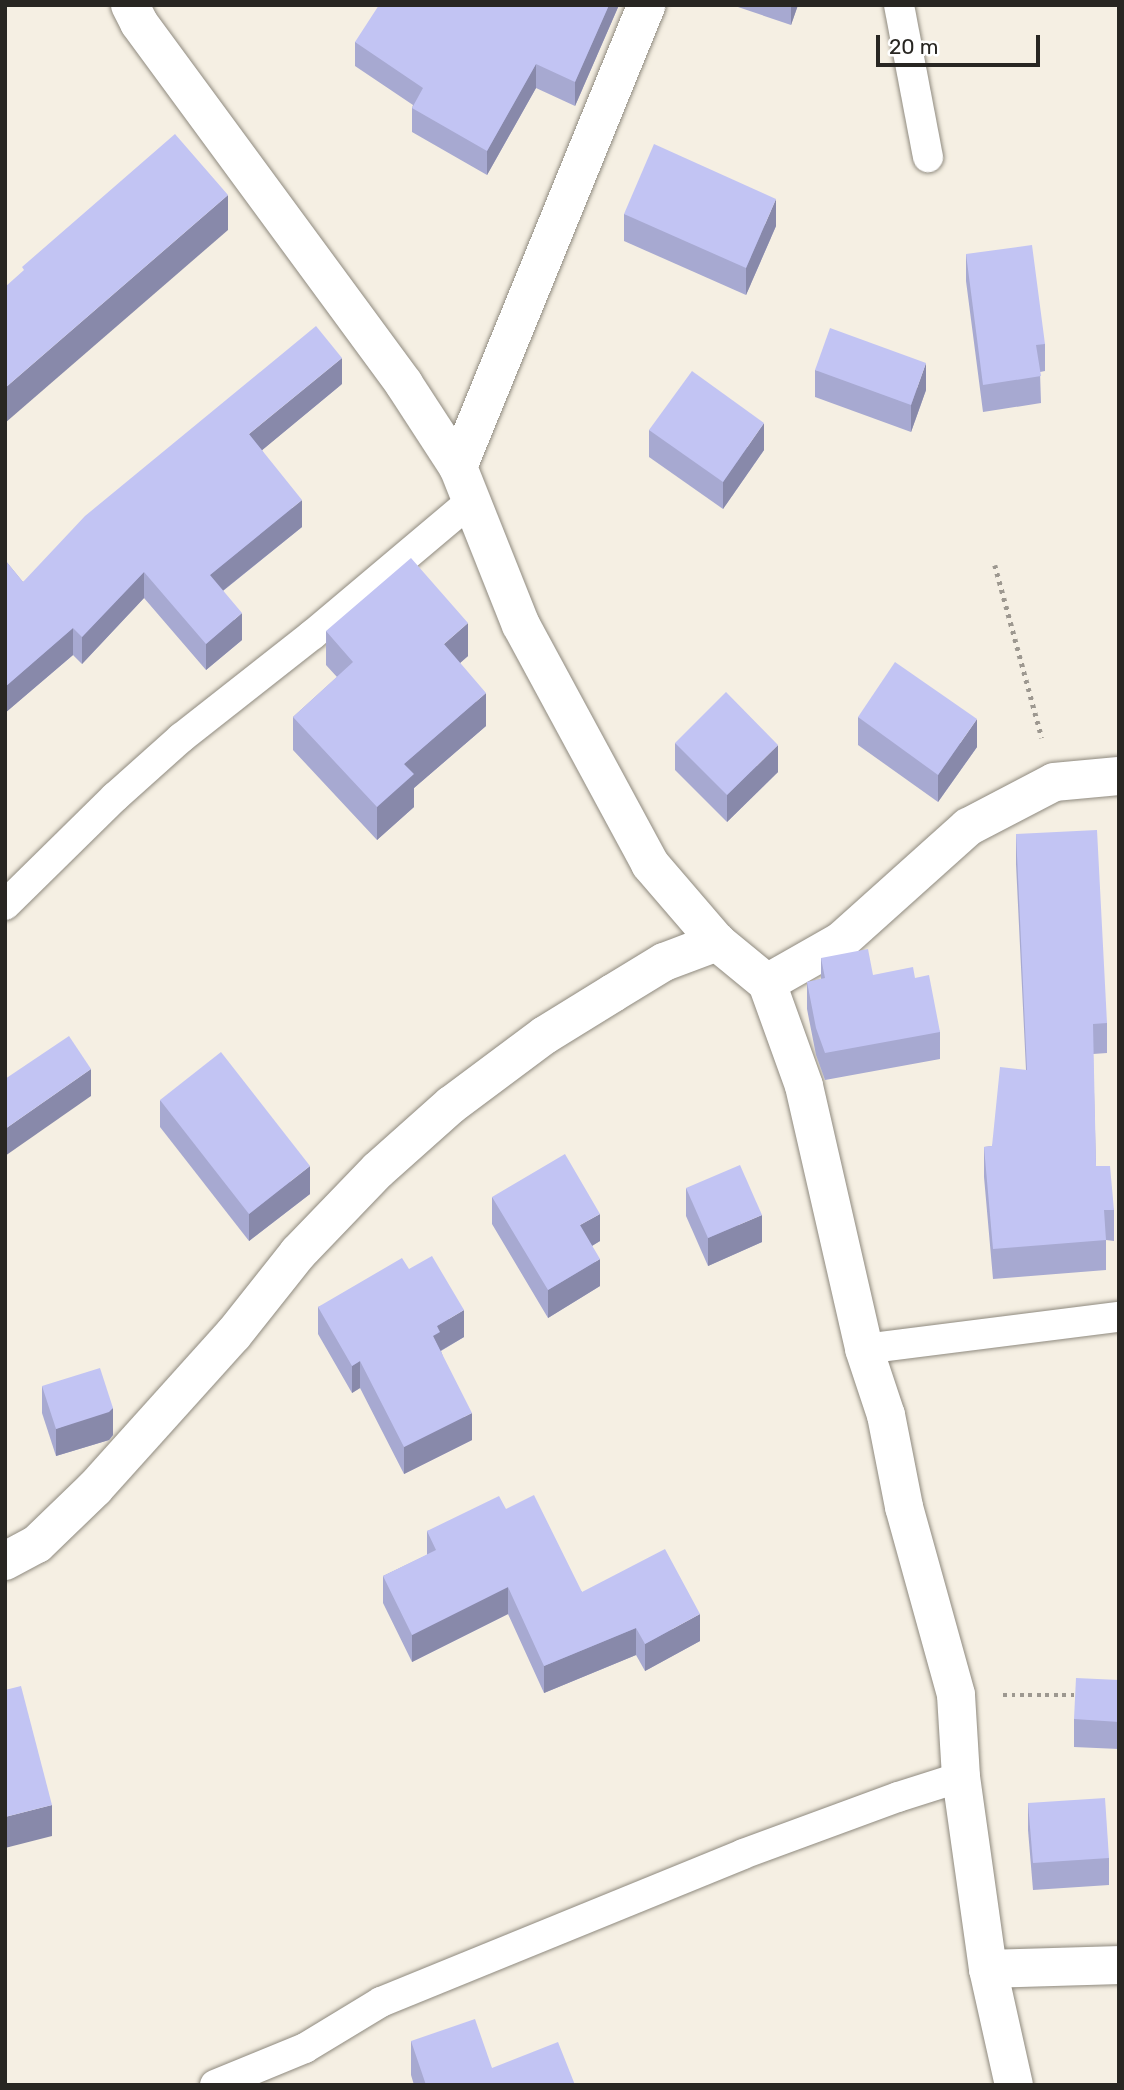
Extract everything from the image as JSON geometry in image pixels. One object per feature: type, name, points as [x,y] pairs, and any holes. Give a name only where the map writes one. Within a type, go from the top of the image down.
[{"type":"street","points":[[130,5],[139,23],[404,384],[465,484],[521,625],[650,864],[717,942],[767,983],[804,1086],[864,1349],[886,1415],[907,1519],[956,1695],[961,1777],[988,1969],[1014,2085]]},
{"type":"street","points":[[465,484],[648,5]]},
{"type":"street","points":[[767,983],[841,941],[968,827],[1055,782],[1119,776]]},
{"type":"street","points":[[5,1561],[37,1544],[95,1488],[233,1335],[298,1253],[378,1170],[451,1105],[545,1035],[613,993],[664,962],[717,942]]},
{"type":"street","points":[[988,1969],[1119,1965]]},
{"type":"lane","points":[[900,5],[928,157]]},
{"type":"lane","points":[[5,905],[115,797],[181,738],[312,635],[465,484]]},
{"type":"lane","points":[[864,1349],[1119,1317]]},
{"type":"lane","points":[[215,2085],[305,2048],[381,2002],[755,1850],[961,1777]]},
{"type":"path","points":[[995,565],[1055,782]]},
{"type":"path","points":[[956,1695],[1092,1695]]},
{"type":"building","points":[[379,5],[609,5],[575,82],[536,64],[487,151],[412,108],[423,88],[355,42]]},
{"type":"building","points":[[175,134],[228,195],[5,388],[5,287],[24,270],[22,267]]},
{"type":"building","points":[[654,144],[776,199],[746,268],[624,214]]},
{"type":"building","points":[[1032,245],[1045,344],[1036,345],[1041,376],[983,385],[966,254]]},
{"type":"building","points":[[316,326],[342,358],[249,434],[302,500],[210,575],[242,613],[206,644],[144,572],[82,637],[73,628],[5,687],[5,560],[23,582],[85,516]]},
{"type":"building","points":[[830,328],[926,363],[911,405],[815,370]]},
{"type":"building","points":[[692,371],[764,423],[723,482],[649,430]]},
{"type":"building","points":[[411,558],[468,623],[444,644],[486,693],[404,764],[414,774],[377,807],[293,717],[353,662],[326,631]]},
{"type":"building","points":[[895,662],[977,719],[938,775],[858,717]]},
{"type":"building","points":[[726,692],[778,745],[727,795],[675,743]]},
{"type":"building","points":[[1097,830],[1107,1023],[1093,1024],[1096,1166],[1110,1166],[1114,1210],[1104,1210],[1106,1240],[993,1249],[984,1147],[992,1146],[1000,1067],[1027,1070],[1016,834]]},
{"type":"building","points":[[868,949],[873,975],[913,967],[915,978],[929,975],[940,1032],[825,1053],[816,1028],[807,982],[825,978],[821,958]]},
{"type":"building","points":[[69,1036],[91,1069],[5,1129],[5,1079]]},
{"type":"building","points":[[221,1052],[310,1166],[249,1214],[160,1100]]},
{"type":"building","points":[[565,1154],[600,1214],[580,1225],[600,1259],[548,1290],[492,1197]]},
{"type":"building","points":[[740,1165],[762,1215],[708,1238],[686,1188]]},
{"type":"building","points":[[432,1256],[464,1310],[437,1326],[440,1332],[433,1336],[472,1413],[404,1447],[360,1361],[352,1366],[318,1307],[402,1258],[409,1269]]},
{"type":"building","points":[[100,1368],[113,1408],[109,1412],[56,1429],[42,1386]]},
{"type":"building","points":[[534,1495],[582,1592],[665,1549],[700,1614],[645,1644],[636,1628],[544,1666],[508,1587],[412,1635],[383,1576],[436,1550],[427,1531],[499,1496],[506,1509]]},
{"type":"building","points":[[1076,1678],[1119,1680],[1119,1722],[1074,1719]]},
{"type":"building","points":[[21,1686],[52,1805],[5,1817],[5,1690]]},
{"type":"building","points":[[1105,1798],[1109,1858],[1033,1863],[1028,1803]]},
{"type":"building","points":[[475,2019],[492,2068],[558,2042],[575,2085],[426,2085],[411,2041]]}]
